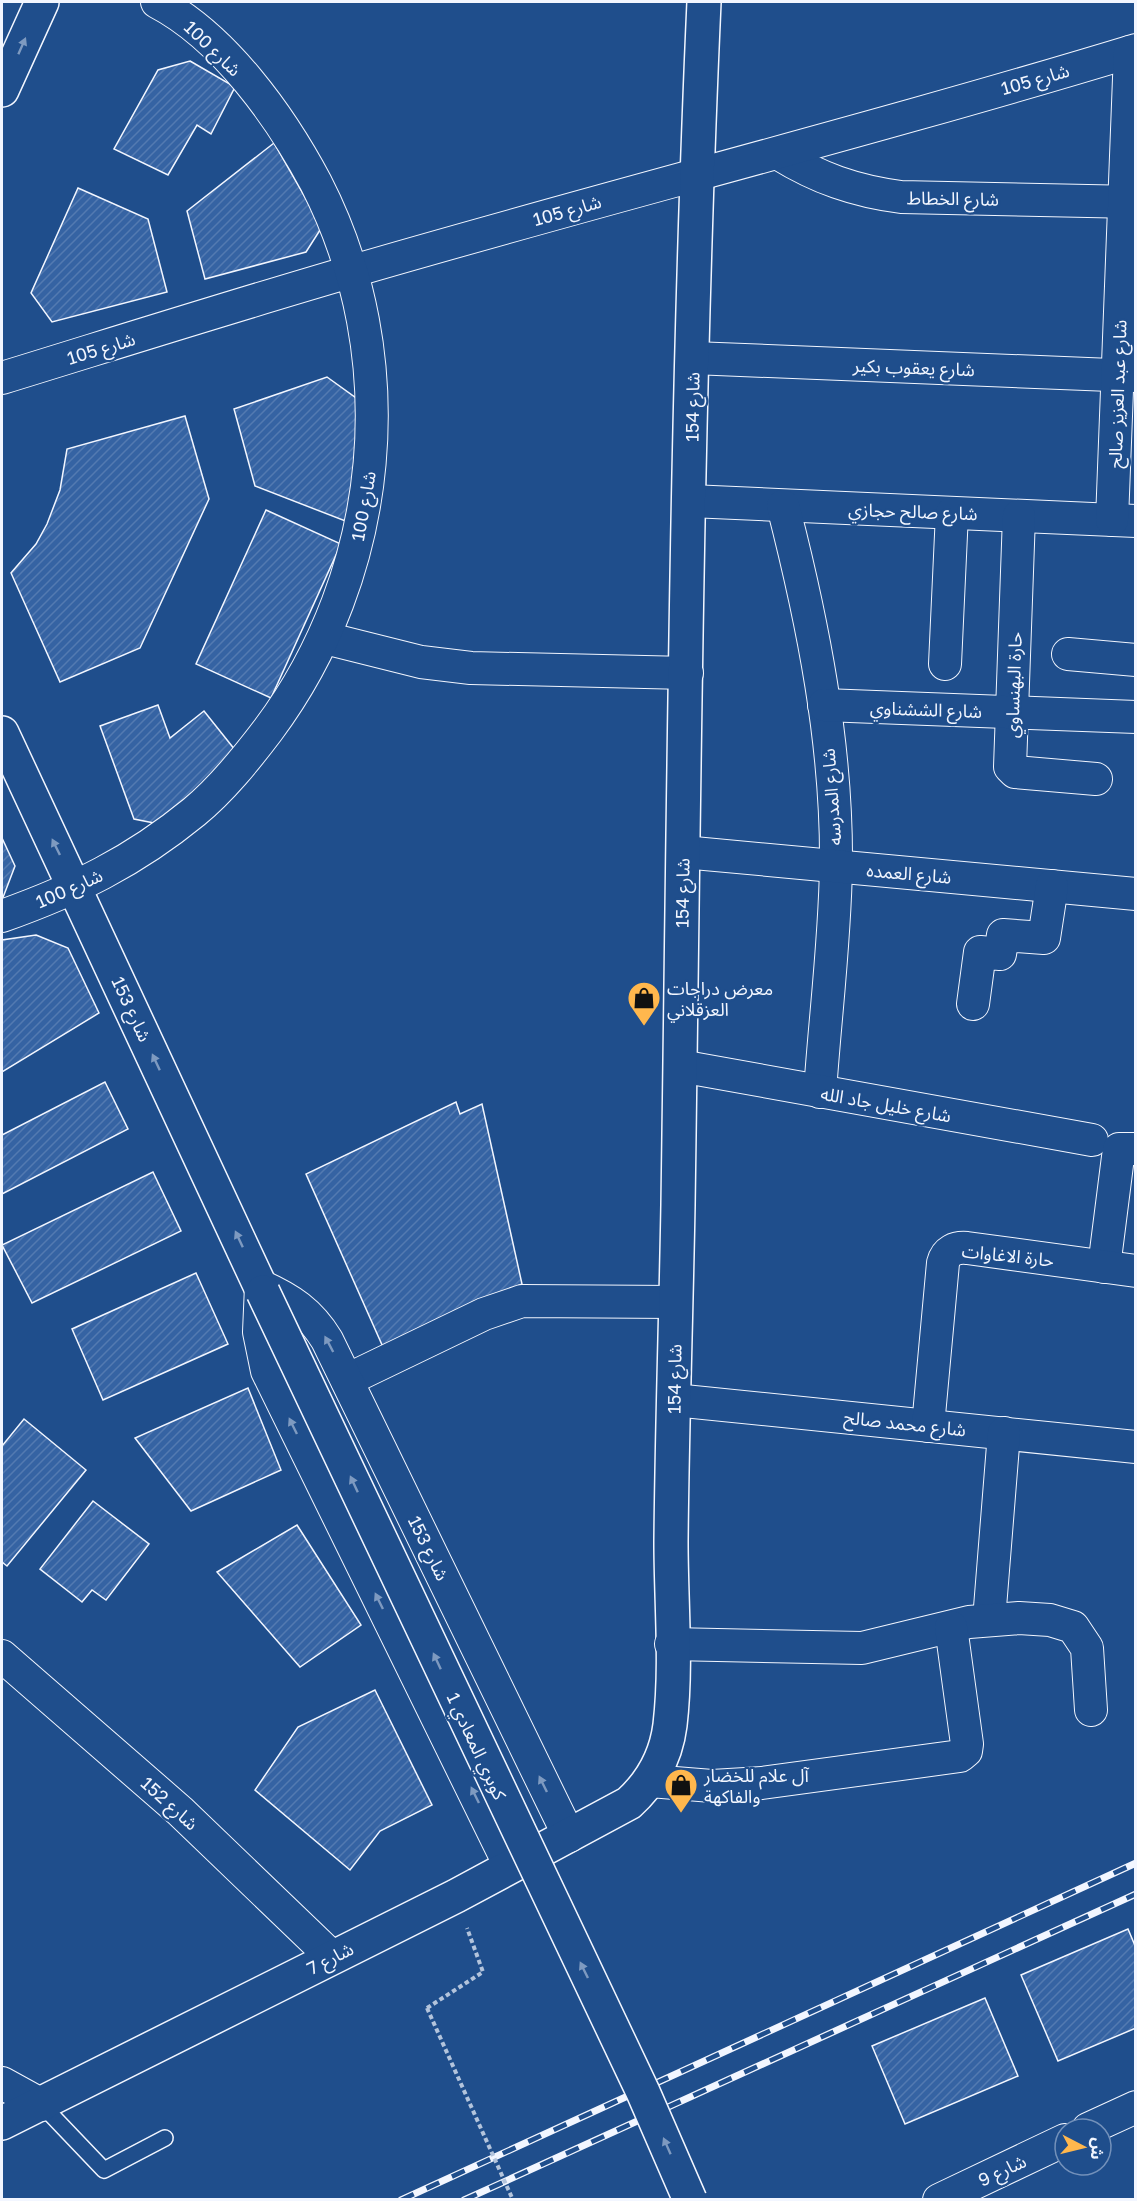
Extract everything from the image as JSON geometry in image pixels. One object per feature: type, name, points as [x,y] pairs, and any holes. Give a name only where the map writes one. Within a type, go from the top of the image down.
[{"type":"street","points":[[2,90],[42,2]]},
{"type":"street","name":"شارع 100","points":[[2,916],[76,889],[139,854],[203,803],[247,759],[283,711],[325,638],[348,580],[364,519],[372,457],[372,394],[366,333],[352,271],[326,202],[301,155],[266,102],[223,54],[176,11],[157,2]]},
{"type":"street","name":"شارع 154","points":[[650,1781],[663,1755],[669,1730],[672,1644],[674,1400],[696,174],[704,2]]},
{"type":"street","name":"شارع 105","points":[[2,378],[352,271],[696,174],[779,154],[1133,51]]},
{"type":"street","name":"شارع عبد العزيز صالح","points":[[1124,520],[1133,51]]},
{"type":"street","name":"شارع الخطاط","points":[[779,154],[827,180],[869,193],[901,197],[1130,202]]},
{"type":"street","name":"شارع يعقوب بكير","points":[[693,358],[1126,376]]},
{"type":"street","name":"شارع صالح حجازي","points":[[690,501],[1124,520]]},
{"type":"street","name":"شارع المدرسه","points":[[783,506],[807,605],[824,705],[834,813],[836,866],[819,1092]]},
{"type":"street","points":[[945,664],[952,513]]},
{"type":"street","name":"حارة البهنساوي","points":[[1019,516],[1010,764],[1012,770],[1096,779]]},
{"type":"street","points":[[325,638],[421,662],[471,668],[687,673]]},
{"type":"street","points":[[1068,654],[1136,660]]},
{"type":"street","name":"شارع الششناوي","points":[[824,705],[1136,717]]},
{"type":"street","name":"شارع 153","points":[[2,733],[262,1289],[258,1332],[267,1371],[510,1866]]},
{"type":"street","name":"شارع العمده","points":[[683,852],[1136,894]]},
{"type":"street","points":[[973,1005],[980,952],[1000,954],[1003,935],[1044,938],[1052,886]]},
{"type":"street","name":"شارع خليل جاد الله","points":[[680,1066],[1092,1140]]},
{"type":"street","points":[[1104,1267],[1119,1149],[1136,1149]]},
{"type":"street","name":"حارة الاغاوات","points":[[928,1426],[945,1256],[958,1247],[1136,1271]]},
{"type":"street","name":"شارع 153","points":[[262,1289],[302,1307],[316,1322],[347,1380],[569,1836]]},
{"type":"street","name":"كوبري المعادي 1","points":[[262,1289],[643,2092],[690,2199]]},
{"type":"street","points":[[347,1380],[484,1314],[522,1301],[676,1302]]},
{"type":"street","name":"شارع محمد صالح","points":[[674,1400],[1136,1447]]},
{"type":"street","points":[[989,1620],[1004,1433]]},
{"type":"street","points":[[672,1644],[862,1648],[989,1620],[1050,1620],[1073,1627],[1087,1648],[1091,1710]]},
{"type":"street","points":[[650,1781],[712,1785],[762,1783],[957,1757],[966,1751],[967,1744],[951,1627]]},
{"type":"street","name":"شارع 152","points":[[2,1656],[180,1811],[332,1957]]},
{"type":"street","name":"شارع 7","points":[[2,2123],[456,1896],[628,1803],[650,1781]]},
{"type":"street","points":[[2,2084],[42,2105]]},
{"type":"street","points":[[1113,2118],[1136,2107]]},
{"type":"street","name":"شارع 9","points":[[939,2199],[1053,2146]]},
{"type":"lane","points":[[42,2105],[104,2170],[165,2138]]},
{"type":"path","points":[[456,1896],[483,1972],[427,2008],[513,2199]]},
{"type":"building","points":[[190,61],[235,87],[211,134],[197,125],[168,175],[114,149],[158,70]]},
{"type":"building","points":[[274,143],[322,227],[306,252],[205,279],[187,211]]},
{"type":"building","points":[[78,188],[148,219],[167,292],[52,322],[31,293]]},
{"type":"building","points":[[327,377],[356,398],[357,463],[348,522],[255,486],[234,409]]},
{"type":"building","points":[[185,416],[209,499],[140,648],[60,682],[11,573],[36,544],[47,524],[60,490],[67,449]]},
{"type":"building","points":[[266,510],[341,544],[271,698],[196,664]]},
{"type":"building","points":[[158,705],[170,738],[204,711],[243,760],[164,825],[134,819],[100,726]]},
{"type":"building","points":[[2,838],[15,866],[2,900]]},
{"type":"building","points":[[36,935],[68,948],[99,1013],[2,1072],[2,940]]},
{"type":"building","points":[[105,1082],[128,1129],[2,1194],[2,1135]]},
{"type":"building","points":[[456,1102],[460,1114],[482,1104],[522,1284],[383,1347],[306,1174]]},
{"type":"building","points":[[153,1172],[181,1231],[32,1303],[2,1245]]},
{"type":"building","points":[[196,1273],[228,1344],[103,1400],[72,1329]]},
{"type":"building","points":[[248,1388],[281,1470],[191,1511],[135,1438]]},
{"type":"building","points":[[24,1419],[86,1470],[7,1566],[2,1562],[2,1446]]},
{"type":"building","points":[[93,1501],[149,1544],[106,1600],[92,1590],[82,1602],[40,1569]]},
{"type":"building","points":[[297,1525],[361,1625],[300,1667],[217,1572]]},
{"type":"building","points":[[375,1690],[432,1805],[380,1831],[350,1870],[255,1790],[298,1727]]},
{"type":"building","points":[[1128,1929],[1136,1948],[1136,2028],[1058,2061],[1021,1975]]},
{"type":"building","points":[[985,1998],[1018,2076],[905,2124],[872,2046]]},
{"type":"railway","points":[[401,2200],[1136,1863]]},
{"type":"railway","points":[[464,2200],[1136,1894]]},
{"type":"place","name":"معرض دراجات العزقلاني","points":[[644,1027]]},
{"type":"place","name":"آل علام للخضار والفاكهة","points":[[681,1814]]}]
